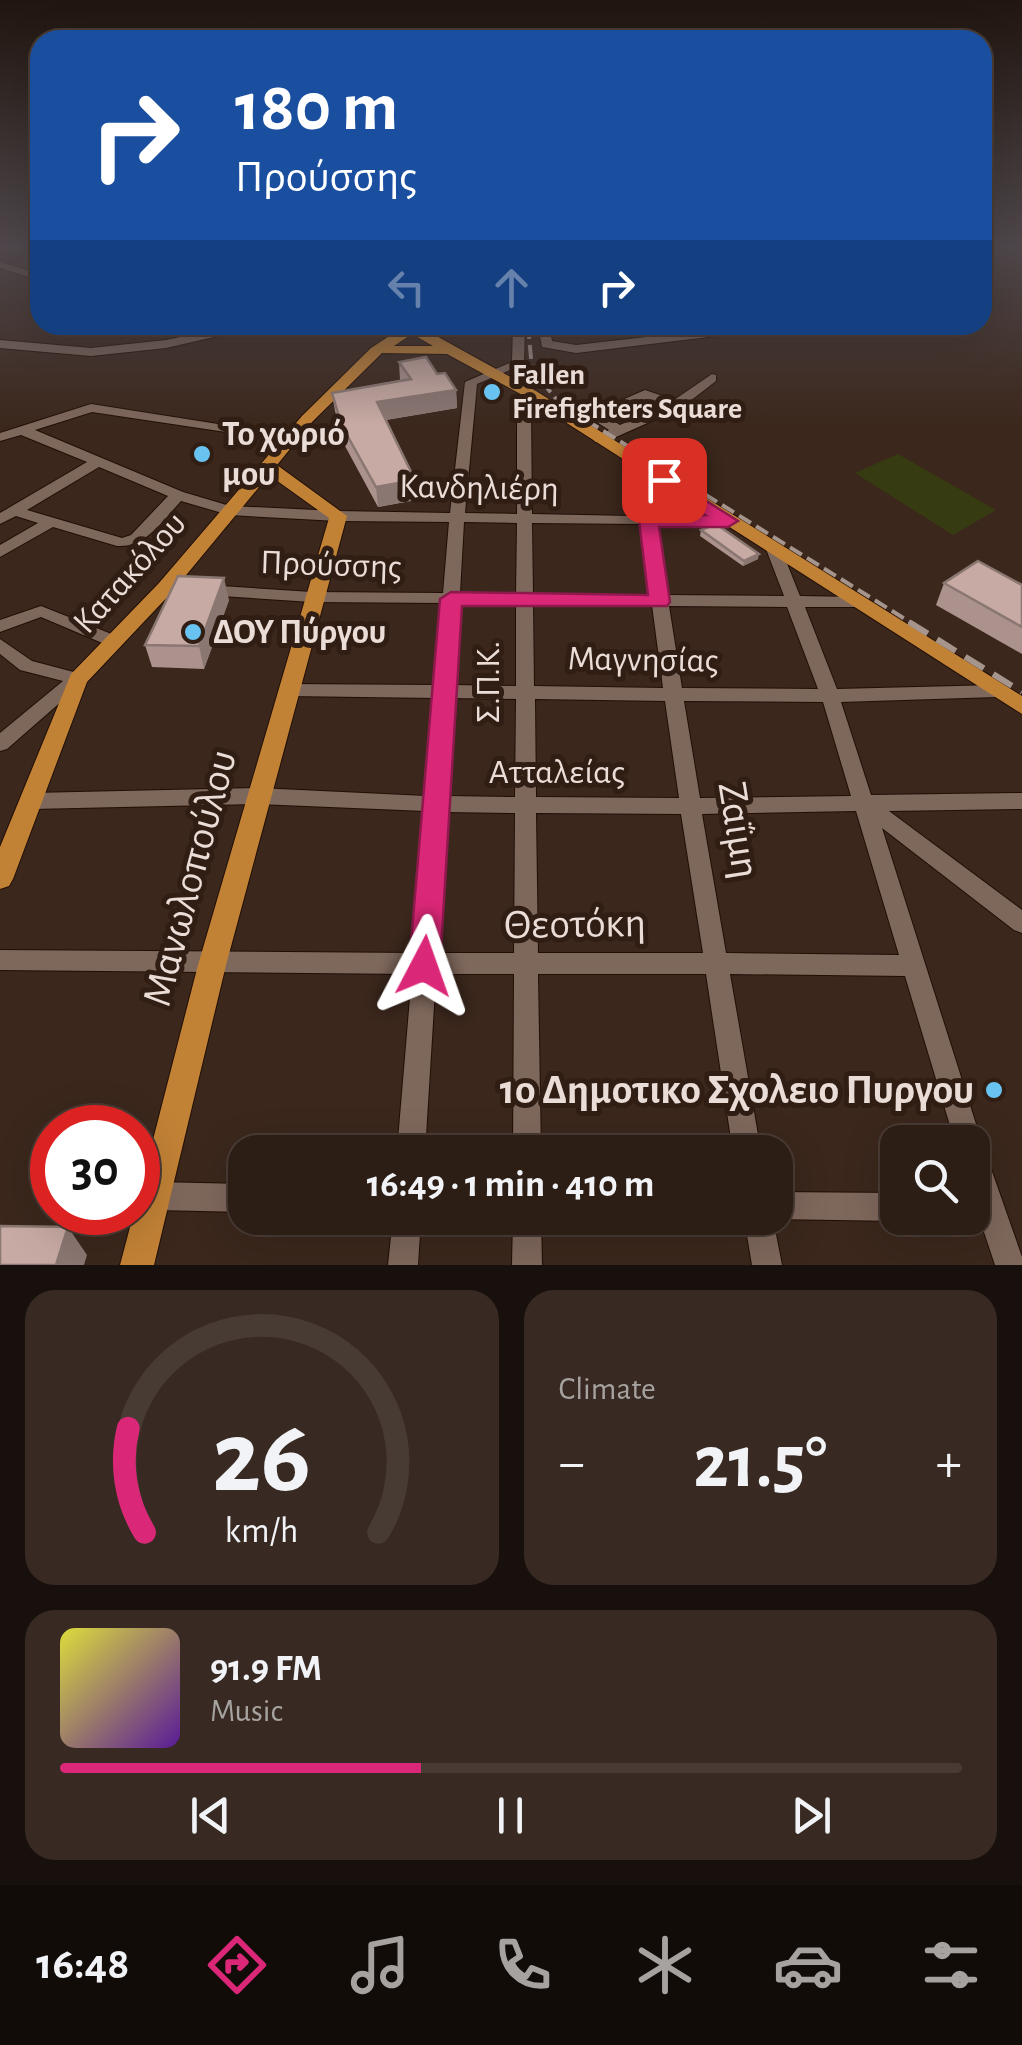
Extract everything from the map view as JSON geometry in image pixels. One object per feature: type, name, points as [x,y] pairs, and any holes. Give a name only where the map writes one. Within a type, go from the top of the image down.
[{"type":"main road","points":[[369,360],[376,351],[407,335]]},
{"type":"main road","points":[[369,360],[410,335]]},
{"type":"main road","points":[[432,335],[1022,706]]},
{"type":"main road","points":[[388,350],[426,348],[466,356]]},
{"type":"main road","name":"Κατακόλου","points":[[78,678],[166,588],[266,464],[369,360]]},
{"type":"main road","points":[[266,464],[338,516]]},
{"type":"main road","name":"Μανωλοπούλου","points":[[160,1180],[212,965],[312,597],[338,516]]},
{"type":"main road","points":[[0,879],[78,678]]},
{"type":"main road","name":"Μανωλοπούλου","points":[[137,1265],[145,1235]]},
{"type":"street","points":[[0,344],[91,352],[208,335]]},
{"type":"street","points":[[412,1135],[457,518],[471,382],[520,361],[519,335]]},
{"type":"street","points":[[543,335],[543,342],[552,346],[631,346],[679,335]]},
{"type":"street","points":[[629,335],[631,346]]},
{"type":"street","points":[[600,439],[676,405],[712,378]]},
{"type":"street","name":"Σ.Π.Κ.","points":[[527,1135],[524,402],[531,394]]},
{"type":"street","points":[[619,431],[598,420],[598,414],[645,394],[676,405]]},
{"type":"street","points":[[0,437],[91,408],[288,440]]},
{"type":"street","name":"Κανδηλιέρη","points":[[22,430],[178,495],[229,510],[338,516],[728,521]]},
{"type":"street","points":[[7,515],[98,462]]},
{"type":"street","points":[[7,515],[129,543],[178,495]]},
{"type":"street","name":"Ζαΐμη","points":[[648,520],[672,693],[744,1135]]},
{"type":"street","points":[[0,552],[50,522]]},
{"type":"street","points":[[774,549],[830,696],[964,1125]]},
{"type":"street","name":"Προύσσης","points":[[166,588],[312,597],[854,602]]},
{"type":"street","points":[[0,626],[41,611],[113,641]]},
{"type":"street","points":[[0,645],[26,666],[78,678]]},
{"type":"street","points":[[0,744],[78,678]]},
{"type":"street","name":"Μαγνησίας","points":[[288,690],[830,696],[997,691]]},
{"type":"street","points":[[17,731],[60,731]]},
{"type":"street","name":"Ατταλείας","points":[[32,801],[258,796],[436,804],[693,806],[1022,801]]},
{"type":"street","points":[[865,804],[1022,922]]},
{"type":"street","name":"Θεοτόκη","points":[[0,960],[212,965],[716,962],[912,966]]},
{"type":"street","points":[[160,1196],[228,1198]]},
{"type":"street","points":[[793,1206],[880,1208]]},
{"type":"street","points":[[990,1224],[1010,1265]]},
{"type":"street","points":[[403,1265],[406,1235]]},
{"type":"street","points":[[527,1235],[527,1265]]},
{"type":"street","points":[[761,1235],[767,1265]]},
{"type":"green space","points":[[898,454],[996,510],[953,535],[855,473]]},
{"type":"building","points":[[426,357],[437,374],[445,373],[456,390],[377,402],[415,480],[376,487],[342,426],[332,393],[411,379],[399,362]]},
{"type":"building","points":[[716,524],[759,554],[744,561],[701,530]]},
{"type":"building","points":[[978,561],[1022,585],[1022,627],[944,583]]},
{"type":"building","points":[[178,576],[224,578],[199,646],[145,645]]},
{"type":"building","points":[[0,1226],[30,1226],[30,1235],[65,1235],[56,1265],[0,1265]]},
{"type":"railway","points":[[529,335],[532,369],[560,404],[913,624]]},
{"type":"railway","points":[[909,622],[1022,692]]},
{"type":"place","name":"Fallen Firefighters Square","points":[[492,392]]},
{"type":"place","name":"Το χωριό μου","points":[[202,454]]},
{"type":"place","name":"ΔΟΥ Πύργου","points":[[193,632]]},
{"type":"place","name":"1ο Δημοτικο Σχολειο Πυργου","points":[[994,1090]]},
{"type":"route","points":[[424,966],[451,599],[660,602],[648,520],[728,521],[664,480]]}]
